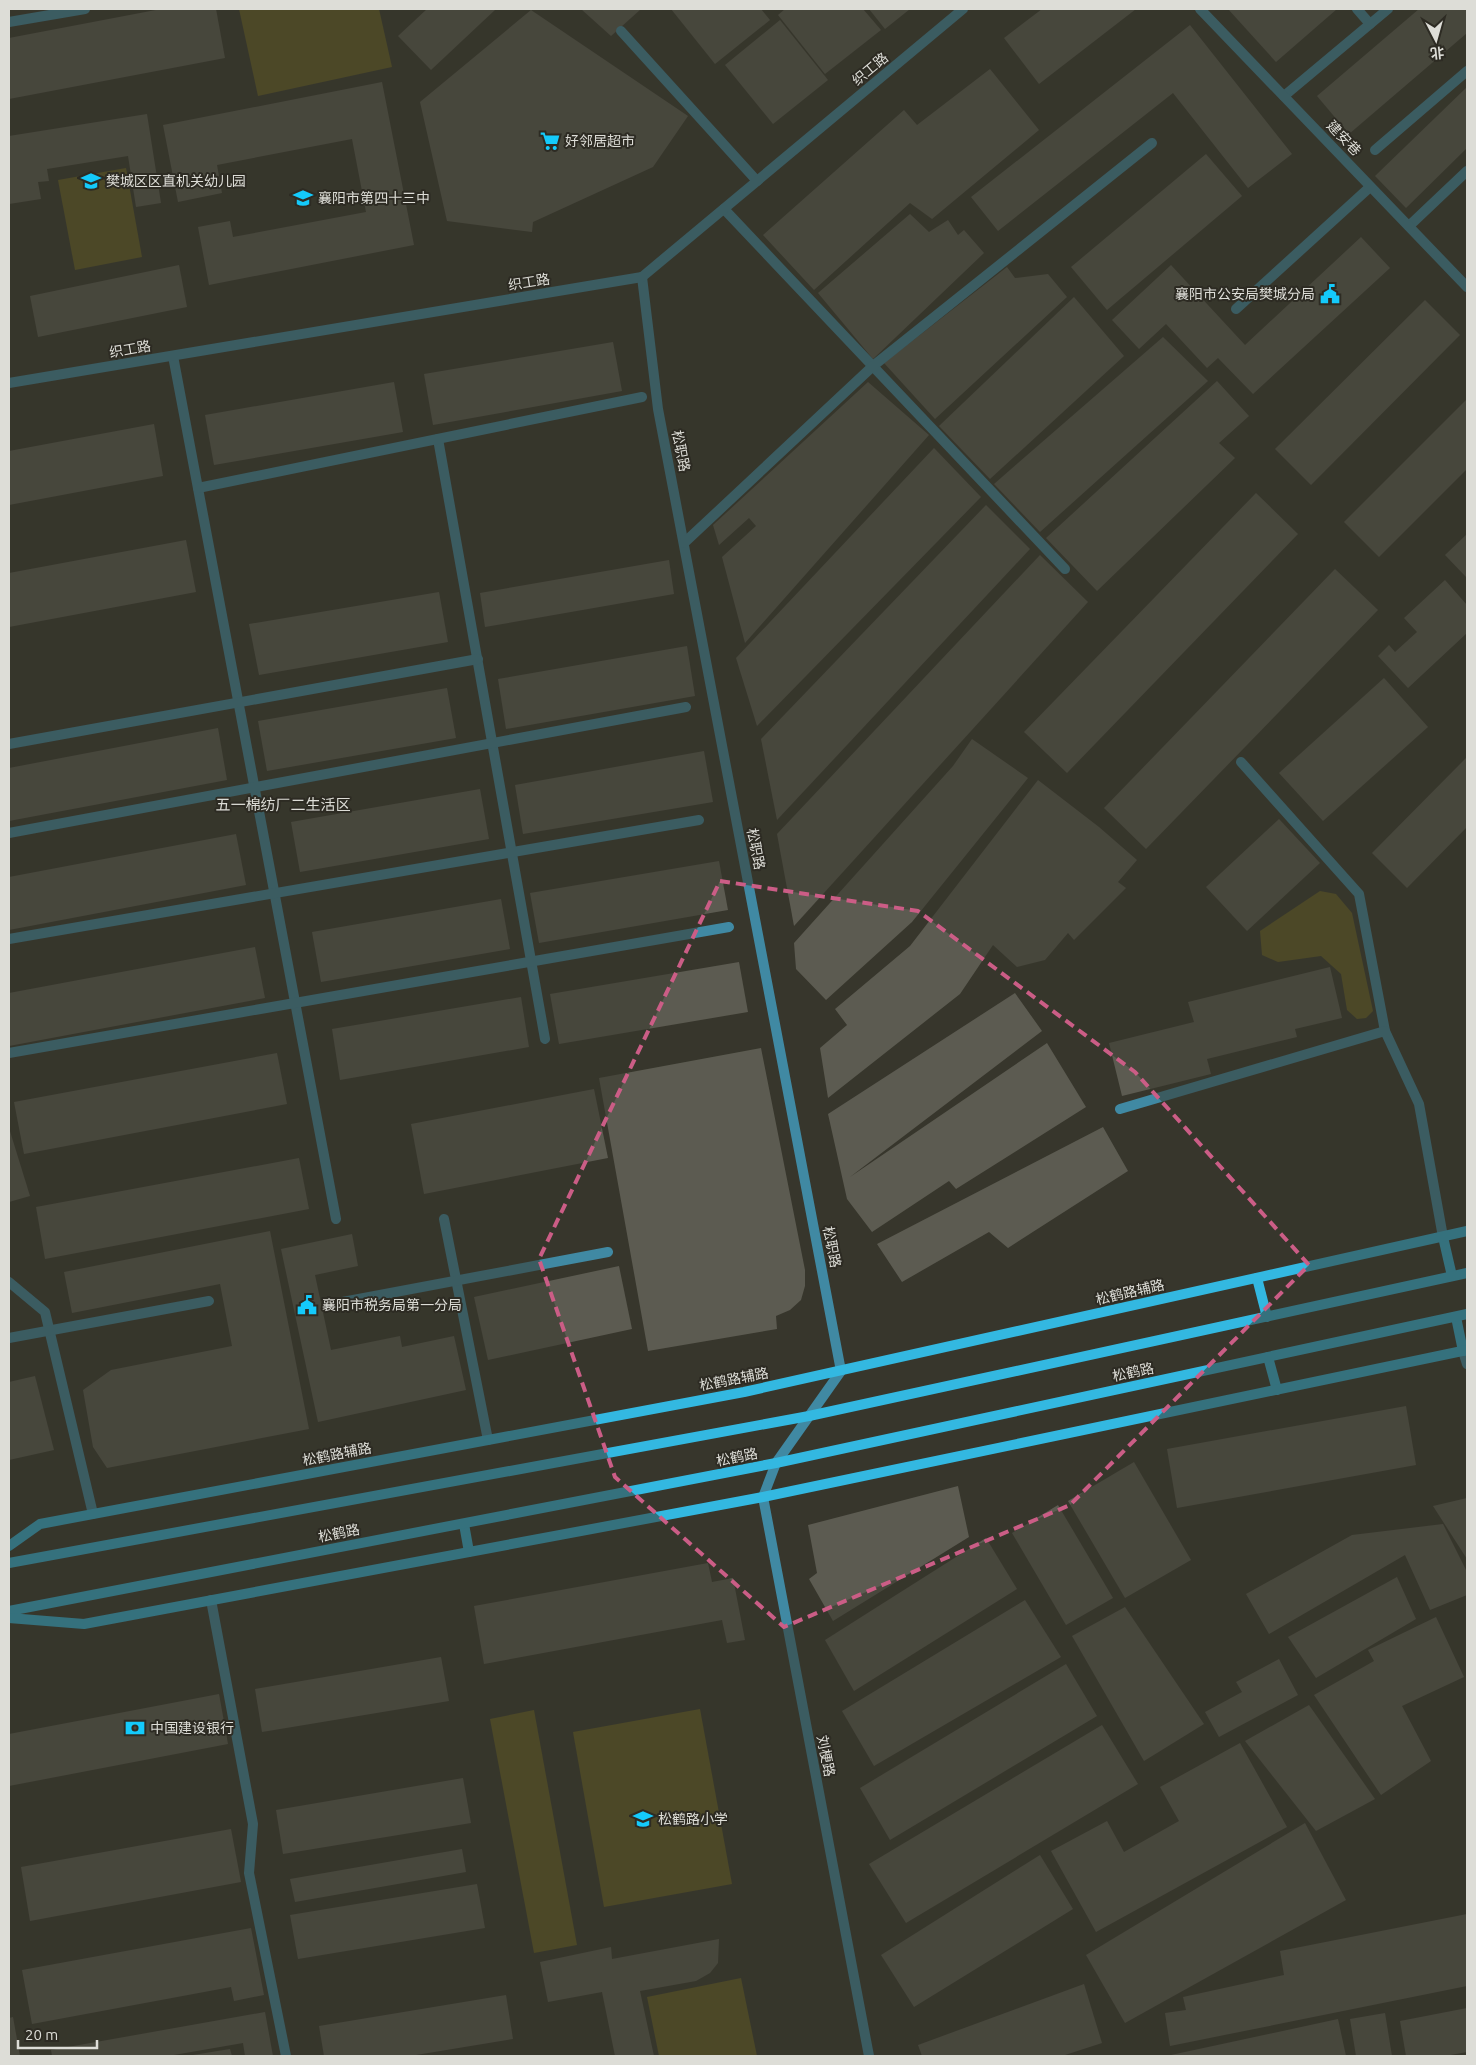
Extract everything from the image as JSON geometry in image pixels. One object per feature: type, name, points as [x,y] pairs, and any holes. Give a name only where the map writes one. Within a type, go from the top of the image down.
[{"type":"street","points":[[9,22],[84,9]]},
{"type":"street","name":"织工路","points":[[9,383],[642,277],[963,9]]},
{"type":"street","name":"建安巷","points":[[1200,9],[1467,287]]},
{"type":"street","points":[[1358,9],[1370,24]]},
{"type":"street","points":[[1284,96],[1388,9]]},
{"type":"street","points":[[621,31],[757,181]]},
{"type":"street","points":[[1374,150],[1467,71]]},
{"type":"street","points":[[684,543],[873,366],[1152,143]]},
{"type":"street","points":[[1409,226],[1467,171]]},
{"type":"street","points":[[1236,309],[1370,187]]},
{"type":"street","points":[[724,209],[1065,569]]},
{"type":"street","name":"松职路","points":[[642,277],[658,409],[842,1371]]},
{"type":"street","points":[[173,356],[336,1219]]},
{"type":"street","points":[[198,488],[642,397]]},
{"type":"street","points":[[438,439],[545,1039]]},
{"type":"street","points":[[9,744],[478,659]]},
{"type":"street","points":[[9,833],[686,707]]},
{"type":"street","points":[[1241,762],[1359,894],[1385,1031],[1419,1104],[1452,1276]]},
{"type":"street","points":[[9,939],[699,820]]},
{"type":"street","points":[[9,1053],[729,927]]},
{"type":"street","points":[[1120,1108],[1385,1031]]},
{"type":"street","points":[[444,1219],[488,1440]]},
{"type":"street","name":"松鹤路辅路","points":[[9,1546],[40,1524],[744,1392],[1467,1231]]},
{"type":"street","points":[[332,1304],[456,1279],[608,1252]]},
{"type":"street","name":"松鹤路","points":[[9,1563],[809,1416],[1467,1273]]},
{"type":"street","points":[[1257,1278],[1268,1317]]},
{"type":"street","points":[[9,1282],[46,1312],[93,1514]]},
{"type":"street","points":[[9,1338],[209,1301]]},
{"type":"street","name":"松鹤路","points":[[9,1610],[776,1463],[1467,1314]]},
{"type":"street","points":[[1456,1317],[1467,1364]]},
{"type":"street","points":[[9,1618],[84,1624],[763,1497],[1465,1350]]},
{"type":"street","points":[[1268,1357],[1277,1390]]},
{"type":"street","points":[[763,1497],[776,1463],[842,1371]]},
{"type":"street","name":"刘梗路","points":[[763,1497],[869,2056]]},
{"type":"street","points":[[464,1524],[469,1552]]},
{"type":"street","points":[[211,1600],[253,1824],[249,1873],[286,2056]]},
{"type":"highlighted area","points":[[720,881],[918,911],[1135,1072],[1309,1265],[1070,1505],[784,1627],[615,1477],[539,1259]]},
{"type":"shaded area","points":[[239,9],[379,9],[392,67],[258,96]]},
{"type":"shaded area","points":[[126,168],[142,257],[75,270],[58,180]]},
{"type":"shaded area","points":[[1320,891],[1336,894],[1352,913],[1373,1011],[1366,1018],[1357,1019],[1347,1010],[1341,974],[1321,956],[1278,962],[1262,955],[1260,931]]},
{"type":"shaded area","points":[[700,1709],[732,1884],[604,1907],[573,1732]]},
{"type":"shaded area","points":[[534,1710],[577,1945],[534,1953],[490,1719]]},
{"type":"shaded area","points":[[741,1978],[757,2056],[659,2056],[647,1997]]},
{"type":"building","points":[[161,9],[216,9],[225,58],[9,99],[9,38]]},
{"type":"building","points":[[427,9],[496,9],[431,70],[398,36]]},
{"type":"building","points":[[581,9],[641,9],[611,36]]},
{"type":"building","points":[[671,9],[761,9],[770,20],[715,64]]},
{"type":"building","points":[[785,9],[863,9],[881,30],[825,74],[778,15]]},
{"type":"building","points":[[869,9],[910,9],[885,29]]},
{"type":"building","points":[[1042,9],[1136,9],[1039,84],[1004,38]]},
{"type":"building","points":[[1228,9],[1337,9],[1276,62]]},
{"type":"building","points":[[1419,9],[1467,9],[1467,33],[1349,134],[1317,96]]},
{"type":"building","name":"好邻居超市","points":[[531,10],[688,116],[653,167],[533,222],[532,232],[447,221],[420,102]]},
{"type":"building","points":[[780,20],[828,80],[773,124],[725,65]]},
{"type":"building","points":[[1190,25],[1292,154],[1248,188],[1173,93],[998,231],[971,197]]},
{"type":"building","points":[[990,69],[1039,130],[932,219],[910,203],[814,290],[763,235],[904,110],[917,125]]},
{"type":"building","points":[[382,82],[414,245],[209,285],[198,227],[230,221],[233,237],[366,212],[352,139],[217,165],[222,193],[178,202],[163,125]]},
{"type":"building","points":[[1467,87],[1467,148],[1406,208],[1375,176]]},
{"type":"building","points":[[147,114],[161,203],[136,207],[128,156],[47,169],[49,181],[38,182],[41,199],[9,204],[9,136]]},
{"type":"building","points":[[1206,154],[1242,196],[1107,310],[1071,267]]},
{"type":"building","points":[[910,214],[929,232],[948,220],[958,235],[964,230],[984,253],[873,359],[818,293]]},
{"type":"building","name":"襄阳市公安局樊城分局","points":[[1361,237],[1390,268],[1253,394],[1218,358],[1207,368],[1166,324],[1139,349],[1112,320],[1171,265],[1245,345]]},
{"type":"building","points":[[179,265],[187,307],[38,337],[30,296]]},
{"type":"building","points":[[1007,267],[1015,278],[1048,274],[1067,297],[935,419],[884,363]]},
{"type":"building","points":[[1074,297],[1124,356],[990,479],[939,426]]},
{"type":"building","points":[[1425,300],[1460,335],[1311,485],[1275,449]]},
{"type":"building","points":[[1163,337],[1208,381],[1040,532],[994,484]]},
{"type":"building","points":[[613,342],[622,391],[433,425],[424,374]]},
{"type":"building","points":[[1217,381],[1249,416],[1219,443],[1235,458],[1097,591],[1046,538]]},
{"type":"building","points":[[394,382],[403,432],[214,465],[205,415]]},
{"type":"building","points":[[868,382],[929,435],[745,643],[722,557],[756,526],[749,518],[719,545],[713,525]]},
{"type":"building","points":[[1467,399],[1467,469],[1379,557],[1344,522]]},
{"type":"building","points":[[154,424],[163,476],[9,505],[9,451]]},
{"type":"building","points":[[934,448],[981,497],[757,726],[736,658]]},
{"type":"building","points":[[1256,493],[1298,534],[1067,773],[1024,732]]},
{"type":"building","points":[[986,505],[1030,549],[777,820],[761,739]]},
{"type":"building","points":[[1467,534],[1467,578],[1445,555]]},
{"type":"building","points":[[186,540],[196,592],[9,627],[9,573]]},
{"type":"building","points":[[1040,555],[1088,602],[794,926],[777,834]]},
{"type":"building","points":[[669,560],[674,594],[485,627],[480,593]]},
{"type":"building","points":[[1335,569],[1378,610],[1146,849],[1104,808]]},
{"type":"building","points":[[1445,580],[1467,605],[1467,633],[1408,688],[1378,656],[1389,645],[1395,652],[1417,632],[1404,618]]},
{"type":"building","points":[[439,592],[448,642],[259,675],[249,624]]},
{"type":"building","points":[[687,646],[695,696],[506,729],[498,679]]},
{"type":"building","points":[[1384,678],[1428,727],[1323,821],[1279,773]]},
{"type":"building","points":[[447,688],[456,738],[267,771],[258,721]]},
{"type":"building","points":[[218,728],[227,780],[9,821],[9,768]]},
{"type":"building","points":[[972,739],[1028,778],[912,922],[826,1000],[796,969],[794,943],[953,766]]},
{"type":"building","points":[[704,751],[713,802],[523,834],[515,785]]},
{"type":"building","points":[[1467,757],[1467,827],[1407,888],[1372,853]]},
{"type":"building","points":[[1038,780],[1099,827],[1137,860],[1118,882],[1126,888],[1074,940],[1068,933],[1045,960],[1017,967],[993,945],[960,994],[828,1098],[820,1048],[847,1025],[835,1009],[910,946]]},
{"type":"building","points":[[480,789],[489,839],[300,872],[291,822]]},
{"type":"building","points":[[1279,819],[1320,863],[1247,931],[1206,887]]},
{"type":"building","points":[[236,834],[246,885],[9,930],[9,877]]},
{"type":"building","points":[[719,861],[728,910],[539,943],[530,893]]},
{"type":"building","points":[[501,899],[510,949],[321,982],[312,932]]},
{"type":"building","points":[[255,947],[265,998],[9,1046],[9,993]]},
{"type":"building","points":[[739,962],[748,1012],[559,1044],[550,994]]},
{"type":"building","points":[[1330,967],[1342,1018],[1295,1029],[1297,1037],[1207,1059],[1211,1074],[1122,1096],[1109,1043],[1194,1022],[1188,1002]]},
{"type":"building","points":[[1015,993],[1042,1031],[850,1177],[1047,1043],[1086,1107],[956,1189],[949,1181],[872,1232],[847,1199],[828,1114]]},
{"type":"building","points":[[521,997],[529,1047],[340,1080],[332,1029]]},
{"type":"building","points":[[761,1048],[805,1270],[805,1286],[801,1300],[790,1310],[776,1316],[777,1329],[648,1351],[599,1078]]},
{"type":"building","points":[[277,1053],[287,1104],[24,1154],[14,1102]]},
{"type":"building","points":[[594,1089],[608,1158],[424,1194],[411,1124]]},
{"type":"building","points":[[1103,1127],[1128,1171],[1008,1248],[989,1232],[902,1282],[877,1244]]},
{"type":"building","points":[[9,1128],[30,1196],[9,1202]]},
{"type":"building","points":[[299,1158],[309,1209],[45,1259],[36,1207]]},
{"type":"building","points":[[270,1231],[309,1429],[107,1468],[93,1447],[83,1390],[111,1370],[232,1346],[220,1284],[72,1313],[64,1272]]},
{"type":"building","name":"襄阳市税务局第一分局","points":[[352,1234],[358,1266],[315,1275],[331,1350],[400,1336],[402,1347],[454,1336],[466,1390],[318,1422],[281,1249]]},
{"type":"building","points":[[619,1266],[632,1329],[488,1360],[474,1297]]},
{"type":"building","points":[[35,1376],[54,1450],[9,1460],[9,1382]]},
{"type":"building","points":[[1406,1406],[1416,1465],[1177,1508],[1167,1449]]},
{"type":"building","points":[[1134,1462],[1191,1560],[1125,1598],[1068,1501]]},
{"type":"building","points":[[958,1486],[969,1537],[833,1621],[809,1579],[817,1573],[808,1525]]},
{"type":"building","points":[[1467,1498],[1467,1559],[1433,1506]]},
{"type":"building","points":[[1058,1505],[1113,1598],[1066,1625],[1012,1533]]},
{"type":"building","points":[[1443,1524],[1467,1572],[1467,1595],[1430,1610],[1405,1555],[1269,1634],[1246,1594],[1352,1535]]},
{"type":"building","points":[[986,1538],[1017,1589],[854,1691],[825,1640]]},
{"type":"building","points":[[708,1563],[712,1582],[733,1578],[745,1640],[727,1643],[722,1620],[484,1664],[474,1606]]},
{"type":"building","points":[[1397,1577],[1416,1619],[1316,1678],[1288,1637]]},
{"type":"building","points":[[1025,1600],[1061,1657],[874,1766],[842,1711]]},
{"type":"building","points":[[1125,1607],[1204,1724],[1144,1761],[1072,1636]]},
{"type":"building","points":[[1436,1617],[1464,1677],[1402,1706],[1431,1761],[1381,1795],[1314,1695],[1374,1661],[1368,1650]]},
{"type":"building","points":[[441,1657],[449,1701],[262,1732],[255,1689]]},
{"type":"building","points":[[1279,1659],[1298,1695],[1219,1737],[1205,1712],[1242,1692],[1236,1682]]},
{"type":"building","points":[[1066,1664],[1097,1716],[890,1840],[860,1788]]},
{"type":"building","points":[[219,1694],[228,1744],[9,1786],[9,1734]]},
{"type":"building","points":[[1309,1705],[1375,1799],[1316,1831],[1245,1741]]},
{"type":"building","points":[[1102,1725],[1138,1784],[906,1923],[869,1864]]},
{"type":"building","points":[[1240,1743],[1287,1827],[1096,1932],[1051,1851],[1107,1821],[1124,1852],[1179,1821],[1160,1787]]},
{"type":"building","points":[[463,1778],[471,1823],[283,1854],[276,1810]]},
{"type":"building","points":[[1305,1823],[1346,1900],[1125,2023],[1086,1955]]},
{"type":"building","points":[[231,1829],[241,1882],[30,1921],[21,1867]]},
{"type":"building","points":[[462,1849],[466,1872],[295,1902],[290,1879]]},
{"type":"building","points":[[1040,1855],[1073,1909],[914,2007],[881,1955]]},
{"type":"building","points":[[477,1884],[485,1928],[298,1959],[290,1915]]},
{"type":"building","points":[[1467,1914],[1467,1986],[1170,2046],[1165,2013],[1186,2010],[1183,1997],[1284,1975],[1280,1951]]},
{"type":"building","points":[[251,1928],[264,1995],[234,2001],[231,1987],[32,2024],[22,1970]]},
{"type":"building","points":[[719,1939],[718,1963],[710,1973],[696,1981],[640,1991],[654,2056],[615,2056],[602,1992],[548,2002],[540,1962],[611,1947],[612,1959]]},
{"type":"building","points":[[1084,1984],[1102,2043],[1062,2056],[922,2056],[918,2045]]},
{"type":"building","points":[[506,1995],[513,2039],[410,2056],[324,2056],[319,2026]]},
{"type":"building","points":[[1467,2008],[1467,2052],[1445,2056],[1406,2056],[1400,2021]]},
{"type":"building","points":[[265,2012],[273,2056],[245,2056],[243,2043],[168,2056],[52,2056],[51,2050]]},
{"type":"building","points":[[1385,2013],[1392,2056],[1356,2056],[1350,2019]]},
{"type":"building","points":[[13,2017],[20,2056],[9,2056],[9,2018]]},
{"type":"building","points":[[1338,2019],[1346,2056],[1171,2056],[1171,2055]]},
{"type":"building","points":[[230,2049],[232,2056],[193,2056],[193,2055]]},
{"type":"place","name":"好邻居超市","points":[[550,141]]},
{"type":"place","name":"樊城区区直机关幼儿园","points":[[91,181]]},
{"type":"place","name":"襄阳市第四十三中","points":[[303,198]]},
{"type":"place","name":"襄阳市公安局樊城分局","points":[[1330,294]]},
{"type":"place","name":"襄阳市税务局第一分局","points":[[307,1305]]},
{"type":"place","name":"中国建设银行","points":[[135,1728]]},
{"type":"place","name":"松鹤路小学","points":[[643,1819]]},
{"type":"district","name":"五一棉纺厂二生活区","points":[[283,804]]}]
